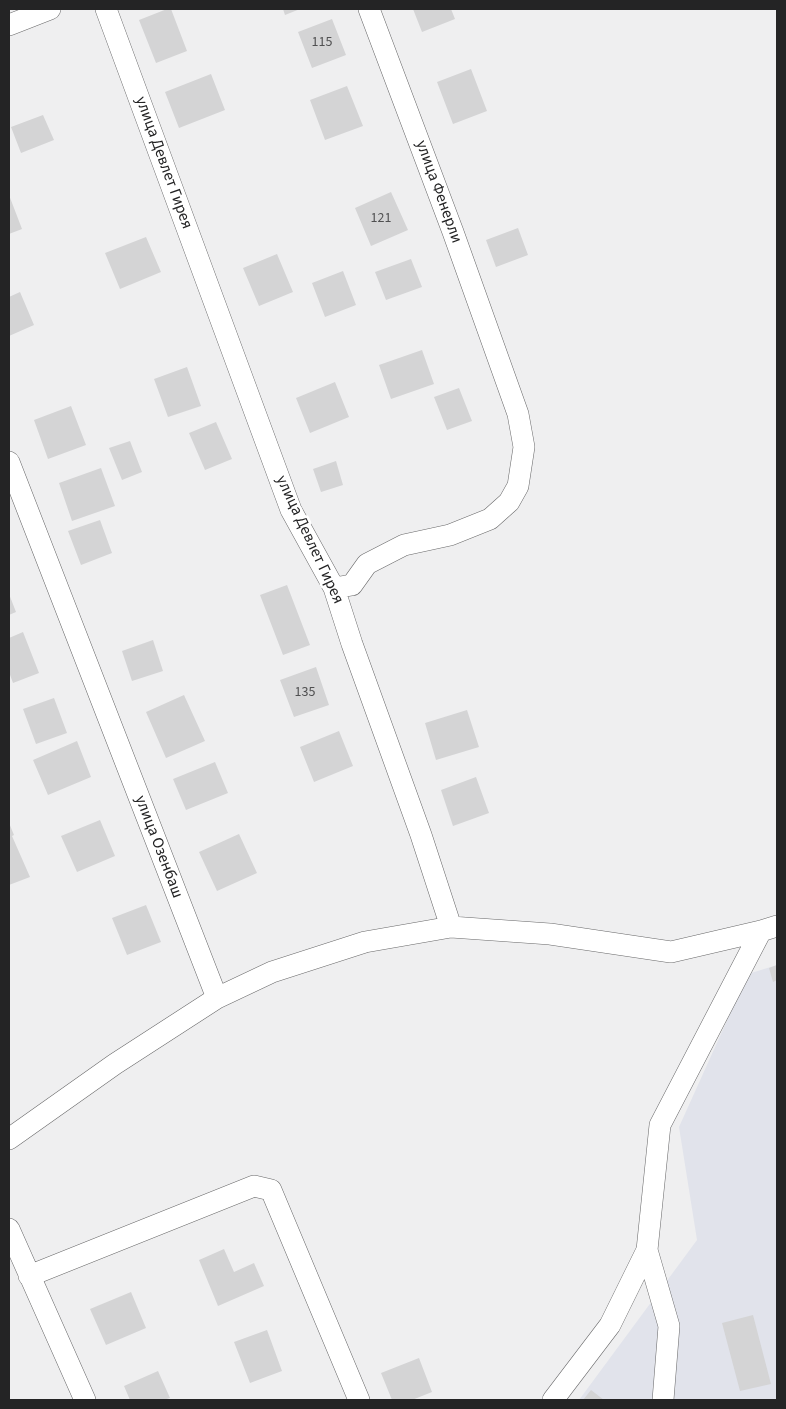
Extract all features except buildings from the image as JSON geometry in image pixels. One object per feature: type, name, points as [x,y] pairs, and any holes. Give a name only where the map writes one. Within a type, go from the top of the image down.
[{"type":"street","points":[[9,25],[50,9]]},
{"type":"street","name":"улица Девлет Гирея","points":[[106,9],[291,510],[334,588],[352,644],[421,834],[451,927]]},
{"type":"street","name":"улица Фенерли","points":[[334,588],[352,585],[368,564],[404,545],[450,535],[490,519],[509,502],[518,486],[524,447],[518,414],[453,232],[369,9]]},
{"type":"street","name":"улица Озенбаш","points":[[9,462],[217,998]]},
{"type":"street","points":[[9,1139],[115,1064],[217,998],[272,972],[365,942],[451,927],[550,934],[671,952],[769,928]]},
{"type":"street","points":[[553,1400],[610,1325],[647,1250],[660,1125],[769,928]]},
{"type":"street","points":[[29,1276],[254,1186],[271,1190],[358,1400]]},
{"type":"street","points":[[9,1229],[85,1400]]},
{"type":"street","points":[[647,1250],[669,1326],[664,1400]]},
{"type":"shaded area","points":[[777,965],[777,1400],[579,1400],[697,1240],[679,1127],[748,974]]}]
